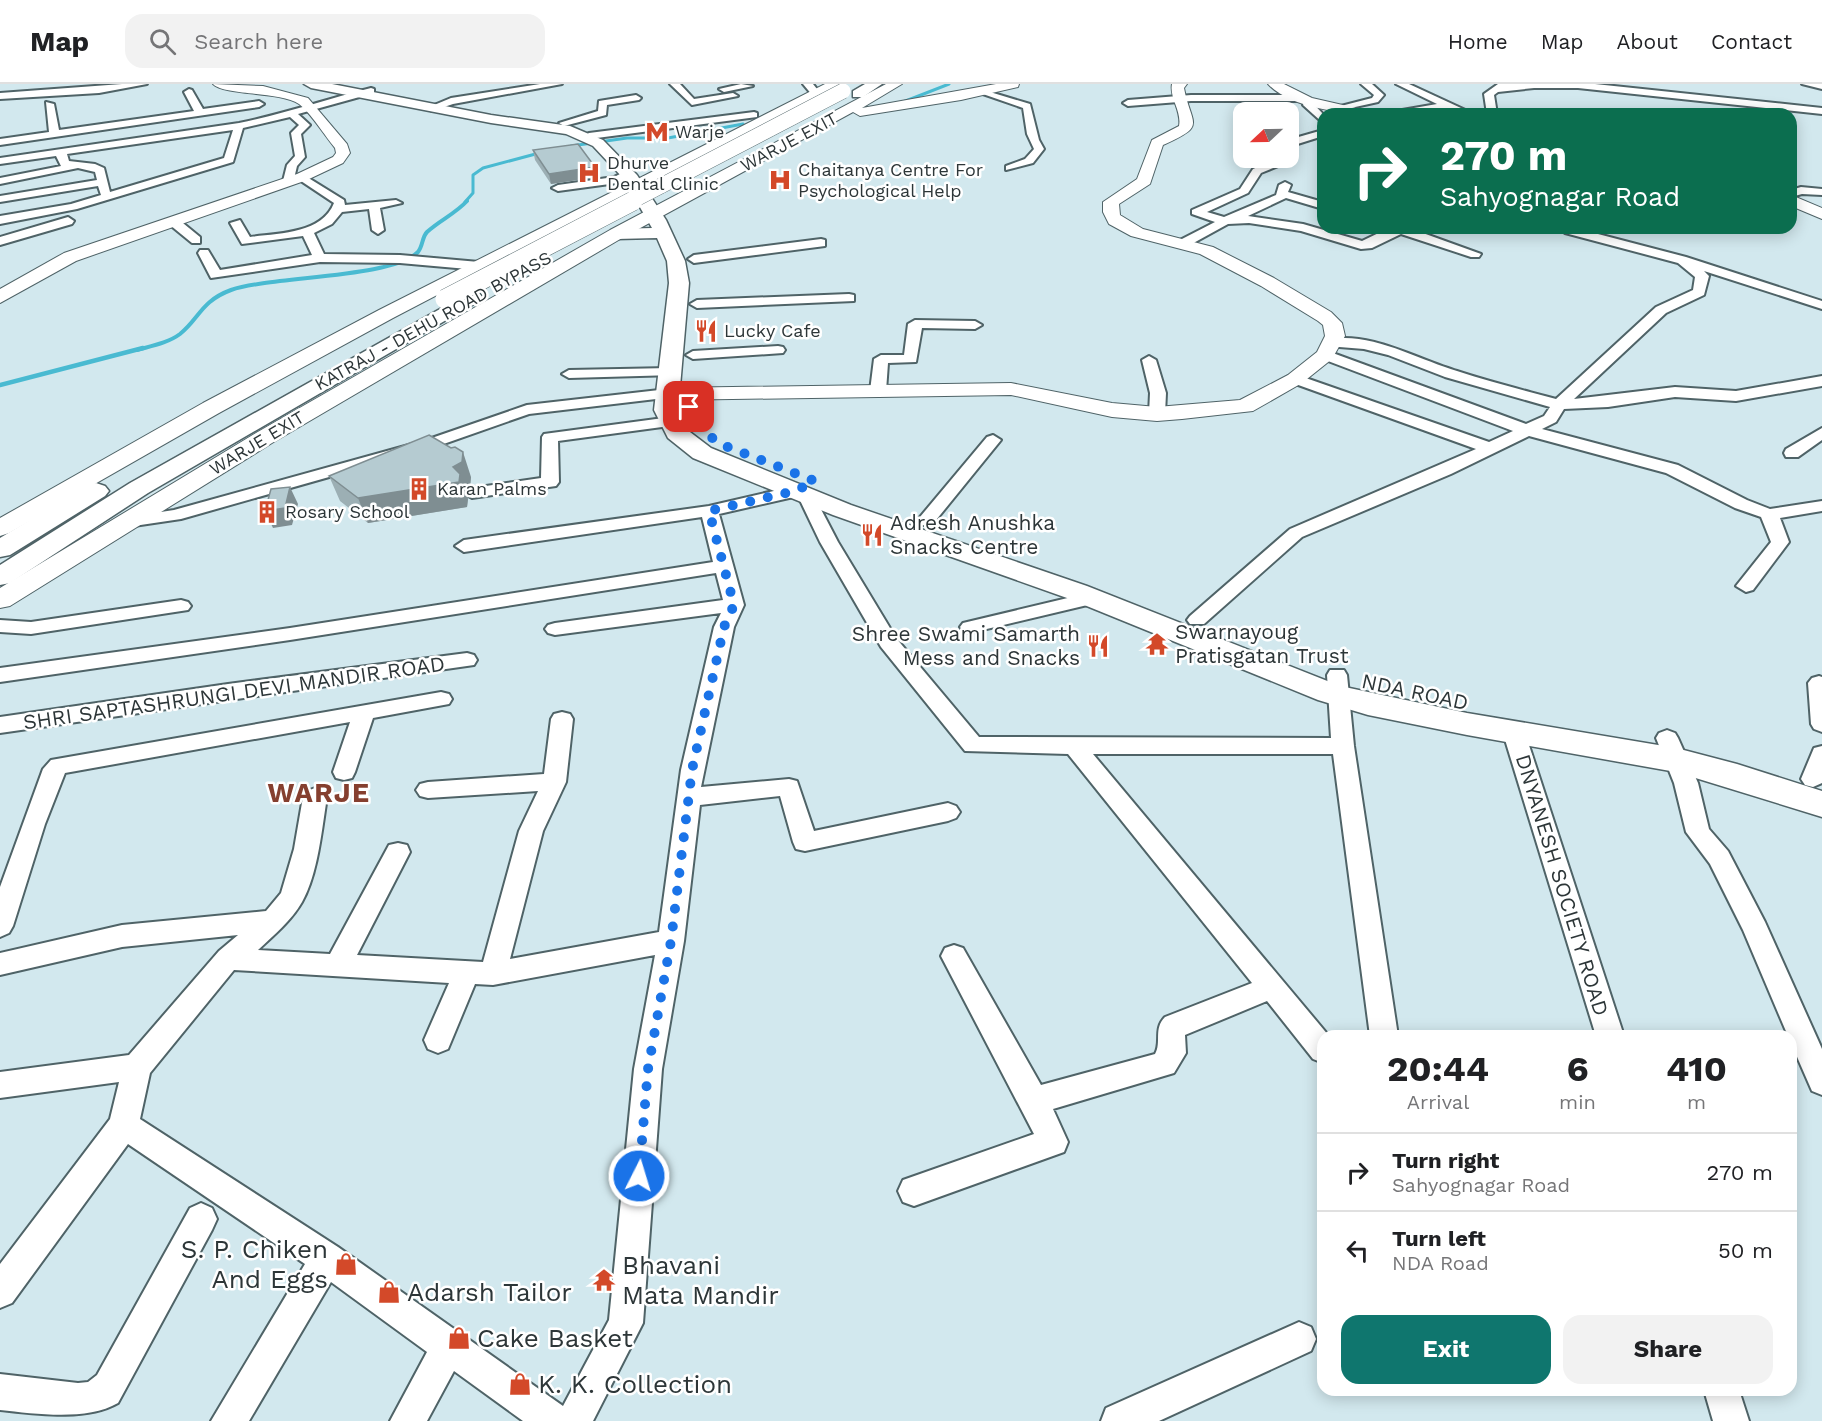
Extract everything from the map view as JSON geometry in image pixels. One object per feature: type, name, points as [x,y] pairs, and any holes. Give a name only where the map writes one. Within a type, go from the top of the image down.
[{"type":"main road","points":[[311,84],[570,130],[601,138]]},
{"type":"main road","points":[[337,84],[365,93]]},
{"type":"main road","name":"KATRAJ - DEHU ROAD BYPASS","points":[[0,549],[50,516],[446,299],[848,88],[876,84]]},
{"type":"main road","name":"KATRAJ - DEHU ROAD BYPASS","points":[[0,577],[139,488],[209,447],[472,297],[848,88]]},
{"type":"main road","points":[[437,106],[486,110],[569,124],[601,138]]},
{"type":"main road","name":"NDA ROAD","points":[[601,138],[637,177],[694,259],[699,282],[693,355],[666,410],[676,433],[702,453],[805,489],[1093,598],[1337,685],[1455,701],[1672,749],[1737,776],[1820,780]]},
{"type":"main road","name":"NDA ROAD","points":[[662,216],[679,274],[676,386],[698,427],[707,435],[805,489],[926,521],[1090,578],[1197,620],[1337,685],[1368,704],[1514,733],[1672,749]]},
{"type":"main road","points":[[209,447],[234,445],[264,438]]},
{"type":"street","points":[[88,84],[113,100]]},
{"type":"street","points":[[0,96],[99,90],[142,84]]},
{"type":"street","points":[[0,297],[70,257],[296,179],[338,160],[343,153],[342,147],[310,106],[285,95],[219,84]]},
{"type":"street","points":[[437,106],[538,85],[557,84]]},
{"type":"street","points":[[675,84],[692,102],[733,96]]},
{"type":"street","points":[[601,138],[754,115],[724,89],[748,86],[747,84]]},
{"type":"street","name":"WARJE EXIT","points":[[0,600],[264,438],[615,234],[662,216],[896,84]]},
{"type":"street","points":[[662,216],[855,114],[1013,84]]},
{"type":"street","points":[[1274,84],[1304,99],[1336,108]]},
{"type":"street","points":[[1344,108],[1375,100],[1378,95],[1366,84]]},
{"type":"street","points":[[1807,84],[1822,86]]},
{"type":"street","points":[[1407,85],[1455,108]]},
{"type":"street","points":[[1490,108],[1489,94],[1499,87],[1578,85],[1794,108]]},
{"type":"street","name":"WARJE EXIT","points":[[0,528],[211,408],[479,266],[637,177],[812,89],[848,88]]},
{"type":"street","points":[[867,111],[911,88]]},
{"type":"street","points":[[983,91],[1027,106],[1032,119],[1035,144],[1039,149],[1023,165],[1010,168]]},
{"type":"street","points":[[1179,91],[1304,99]]},
{"type":"street","points":[[569,374],[676,386],[878,391],[1011,389],[1112,410],[1157,414],[1245,406],[1295,379],[1328,349],[1335,336],[1332,323],[1308,304],[1271,286],[1218,254],[1122,226],[1113,218],[1110,209],[1111,202],[1144,181],[1157,143],[1182,132],[1188,118],[1179,91]]},
{"type":"street","points":[[1128,103],[1179,91],[1210,92]]},
{"type":"street","points":[[189,92],[200,113]]},
{"type":"street","points":[[0,161],[239,126],[365,93]]},
{"type":"street","points":[[569,124],[603,113],[602,103],[608,100],[636,98]]},
{"type":"street","points":[[1304,99],[1317,114]]},
{"type":"street","points":[[49,104],[55,134]]},
{"type":"street","points":[[0,142],[259,104]]},
{"type":"street","points":[[1427,108],[1448,105]]},
{"type":"street","points":[[1797,108],[1822,111]]},
{"type":"street","points":[[111,125],[116,122],[118,111]]},
{"type":"street","points":[[292,113],[305,124],[296,133],[300,157],[292,165],[296,179],[340,202],[339,209]]},
{"type":"street","points":[[569,124],[610,118]]},
{"type":"street","points":[[111,125],[116,144]]},
{"type":"street","points":[[0,241],[75,213],[106,198],[229,160],[239,126]]},
{"type":"street","points":[[1299,141],[1317,136]]},
{"type":"street","points":[[61,152],[63,162],[75,166]]},
{"type":"street","points":[[0,181],[75,166],[95,167],[100,170],[106,198]]},
{"type":"street","points":[[1265,168],[1259,170],[1244,191],[1196,212],[1225,221],[1258,220],[1317,232]]},
{"type":"street","points":[[1258,220],[1286,190],[1298,187],[1297,183],[1259,170]]},
{"type":"street","points":[[558,188],[637,177]]},
{"type":"street","points":[[0,220],[75,213],[201,180]]},
{"type":"street","points":[[0,199],[103,182]]},
{"type":"street","points":[[1184,243],[1225,221],[1281,197],[1286,190]]},
{"type":"street","points":[[1286,190],[1317,203]]},
{"type":"street","points":[[1797,192],[1822,192]]},
{"type":"street","points":[[236,223],[246,241],[307,232],[318,228],[339,209],[396,203]]},
{"type":"street","points":[[1797,203],[1822,214]]},
{"type":"street","points":[[374,206],[378,230]]},
{"type":"street","points":[[174,222],[195,240]]},
{"type":"street","points":[[307,232],[320,258]]},
{"type":"street","points":[[1323,234],[1361,245],[1387,234]]},
{"type":"street","points":[[1417,234],[1475,254]]},
{"type":"street","points":[[1584,234],[1682,260],[1822,305]]},
{"type":"street","points":[[694,259],[821,243]]},
{"type":"street","points":[[204,253],[216,275],[320,258],[400,259],[479,266]]},
{"type":"street","points":[[1197,620],[1296,533],[1550,419],[1559,405],[1661,310],[1699,292],[1702,276],[1682,260]]},
{"type":"street","points":[[697,304],[849,298]]},
{"type":"street","points":[[878,391],[881,359],[911,359],[915,324],[975,325]]},
{"type":"street","points":[[1328,349],[1364,345],[1393,352],[1450,374],[1559,405],[1608,402],[1675,392],[1736,396],[1782,390],[1822,381]]},
{"type":"street","points":[[1328,349],[1526,430],[1672,469],[1741,504],[1769,514],[1822,506]]},
{"type":"street","points":[[693,355],[778,350]]},
{"type":"street","points":[[1149,360],[1158,393],[1157,414]]},
{"type":"street","points":[[1295,379],[1489,448]]},
{"type":"street","points":[[127,522],[175,515],[429,444],[527,410],[676,386]]},
{"type":"street","points":[[472,493],[550,482],[550,437],[671,422]]},
{"type":"street","points":[[1792,453],[1822,433]]},
{"type":"street","points":[[926,521],[993,440]]},
{"type":"street","points":[[429,444],[445,455]]},
{"type":"street","points":[[464,546],[709,511],[805,489],[829,542],[888,642],[973,745],[1343,746]]},
{"type":"street","points":[[574,1421],[626,1323],[648,1069],[671,941],[689,797],[724,627],[734,605],[709,511]]},
{"type":"street","points":[[1746,586],[1780,542],[1769,514]]},
{"type":"street","points":[[0,675],[290,634],[724,566]]},
{"type":"street","points":[[970,627],[1093,598]]},
{"type":"street","points":[[555,629],[734,605]]},
{"type":"street","points":[[0,626],[31,628],[181,606]]},
{"type":"street","name":"SHRI SAPTASHRUNGI DEVI MANDIR ROAD","points":[[0,725],[228,691],[467,660]]},
{"type":"street","points":[[1819,684],[1822,724]]},
{"type":"street","points":[[1337,685],[1343,746],[1383,1030]]},
{"type":"street","points":[[0,926],[33,824],[54,769],[59,766],[441,699]]},
{"type":"street","points":[[344,772],[364,714]]},
{"type":"street","points":[[438,1040],[480,973],[531,831],[554,782],[562,719]]},
{"type":"street","name":"DNYANESH SOCIETY ROAD","points":[[1514,733],[1608,1030]]},
{"type":"street","points":[[1074,746],[1317,1043]]},
{"type":"street","points":[[1672,749],[1686,783],[1698,832],[1719,858],[1756,930],[1822,1082]]},
{"type":"street","points":[[428,790],[554,782]]},
{"type":"street","points":[[689,797],[789,787],[805,843],[948,812]]},
{"type":"street","points":[[0,1291],[124,1125],[137,1067],[228,959],[273,921],[292,897],[306,849],[315,797]]},
{"type":"street","points":[[338,965],[398,852]]},
{"type":"street","points":[[0,964],[122,936],[273,921]]},
{"type":"street","points":[[228,959],[480,973],[671,941]]},
{"type":"street","points":[[914,1191],[1053,1142],[1034,1101],[954,956]]},
{"type":"street","points":[[1034,1101],[1164,1064],[1172,1053],[1171,1030],[1175,1026],[1272,987]]},
{"type":"street","points":[[0,1085],[137,1067]]},
{"type":"street","points":[[124,1125],[326,1259],[553,1421]]},
{"type":"street","points":[[0,1392],[78,1401],[90,1401],[101,1396],[110,1387],[201,1219]]},
{"type":"street","points":[[229,1421],[326,1259]]},
{"type":"street","points":[[1119,1421],[1299,1338]]},
{"type":"street","points":[[408,1421],[449,1346]]},
{"type":"street","points":[[1723,1396],[1731,1421]]},
{"type":"building","points":[[578,144],[595,167],[549,174],[533,150]]},
{"type":"building","points":[[429,435],[463,452],[462,462],[453,467],[460,474],[459,482],[358,498],[329,476]]},
{"type":"building","points":[[290,487],[285,508],[265,511],[271,489]]},
{"type":"waterway","points":[[903,102],[949,84]]},
{"type":"waterway","points":[[571,146],[627,138],[668,138],[743,124]]},
{"type":"waterway","points":[[465,202],[473,193],[473,175],[483,168],[543,152]]},
{"type":"waterway","points":[[137,350],[159,344],[180,334],[213,299],[231,290],[250,285],[359,272],[404,261],[418,252],[427,232],[467,201]]},
{"type":"waterway","points":[[0,385],[143,348]]},
{"type":"place","name":"Warje","points":[[657,132]]},
{"type":"place","name":"Dhurve Dental Clinic","points":[[589,173]]},
{"type":"place","name":"Chaitanya Centre For Psychological Help","points":[[780,180]]},
{"type":"place","name":"Lucky Cafe","points":[[706,331]]},
{"type":"place","name":"Karan Palms","points":[[419,489]]},
{"type":"place","name":"Rosary School","points":[[267,512]]},
{"type":"place","name":"Adresh Anushka Snacks Centre","points":[[872,535]]},
{"type":"place","name":"Swarnayoug Pratisgatan Trust","points":[[1157,644]]},
{"type":"place","name":"Shree Swami Samarth Mess and Snacks","points":[[1098,646]]},
{"type":"place","name":"S. P. Chiken And Eggs","points":[[346,1264]]},
{"type":"place","name":"Bhavani Mata Mandir","points":[[604,1280]]},
{"type":"place","name":"Adarsh Tailor","points":[[389,1292]]},
{"type":"place","name":"Cake Basket","points":[[459,1338]]},
{"type":"place","name":"K. K. Collection","points":[[520,1384]]},
{"type":"district","name":"WARJE","points":[[319,793]]},
{"type":"route","points":[[639,1176],[648,1069],[671,941],[692,770],[724,627],[734,605],[709,511],[795,491],[815,481],[720,444],[698,427],[689,407]]}]
